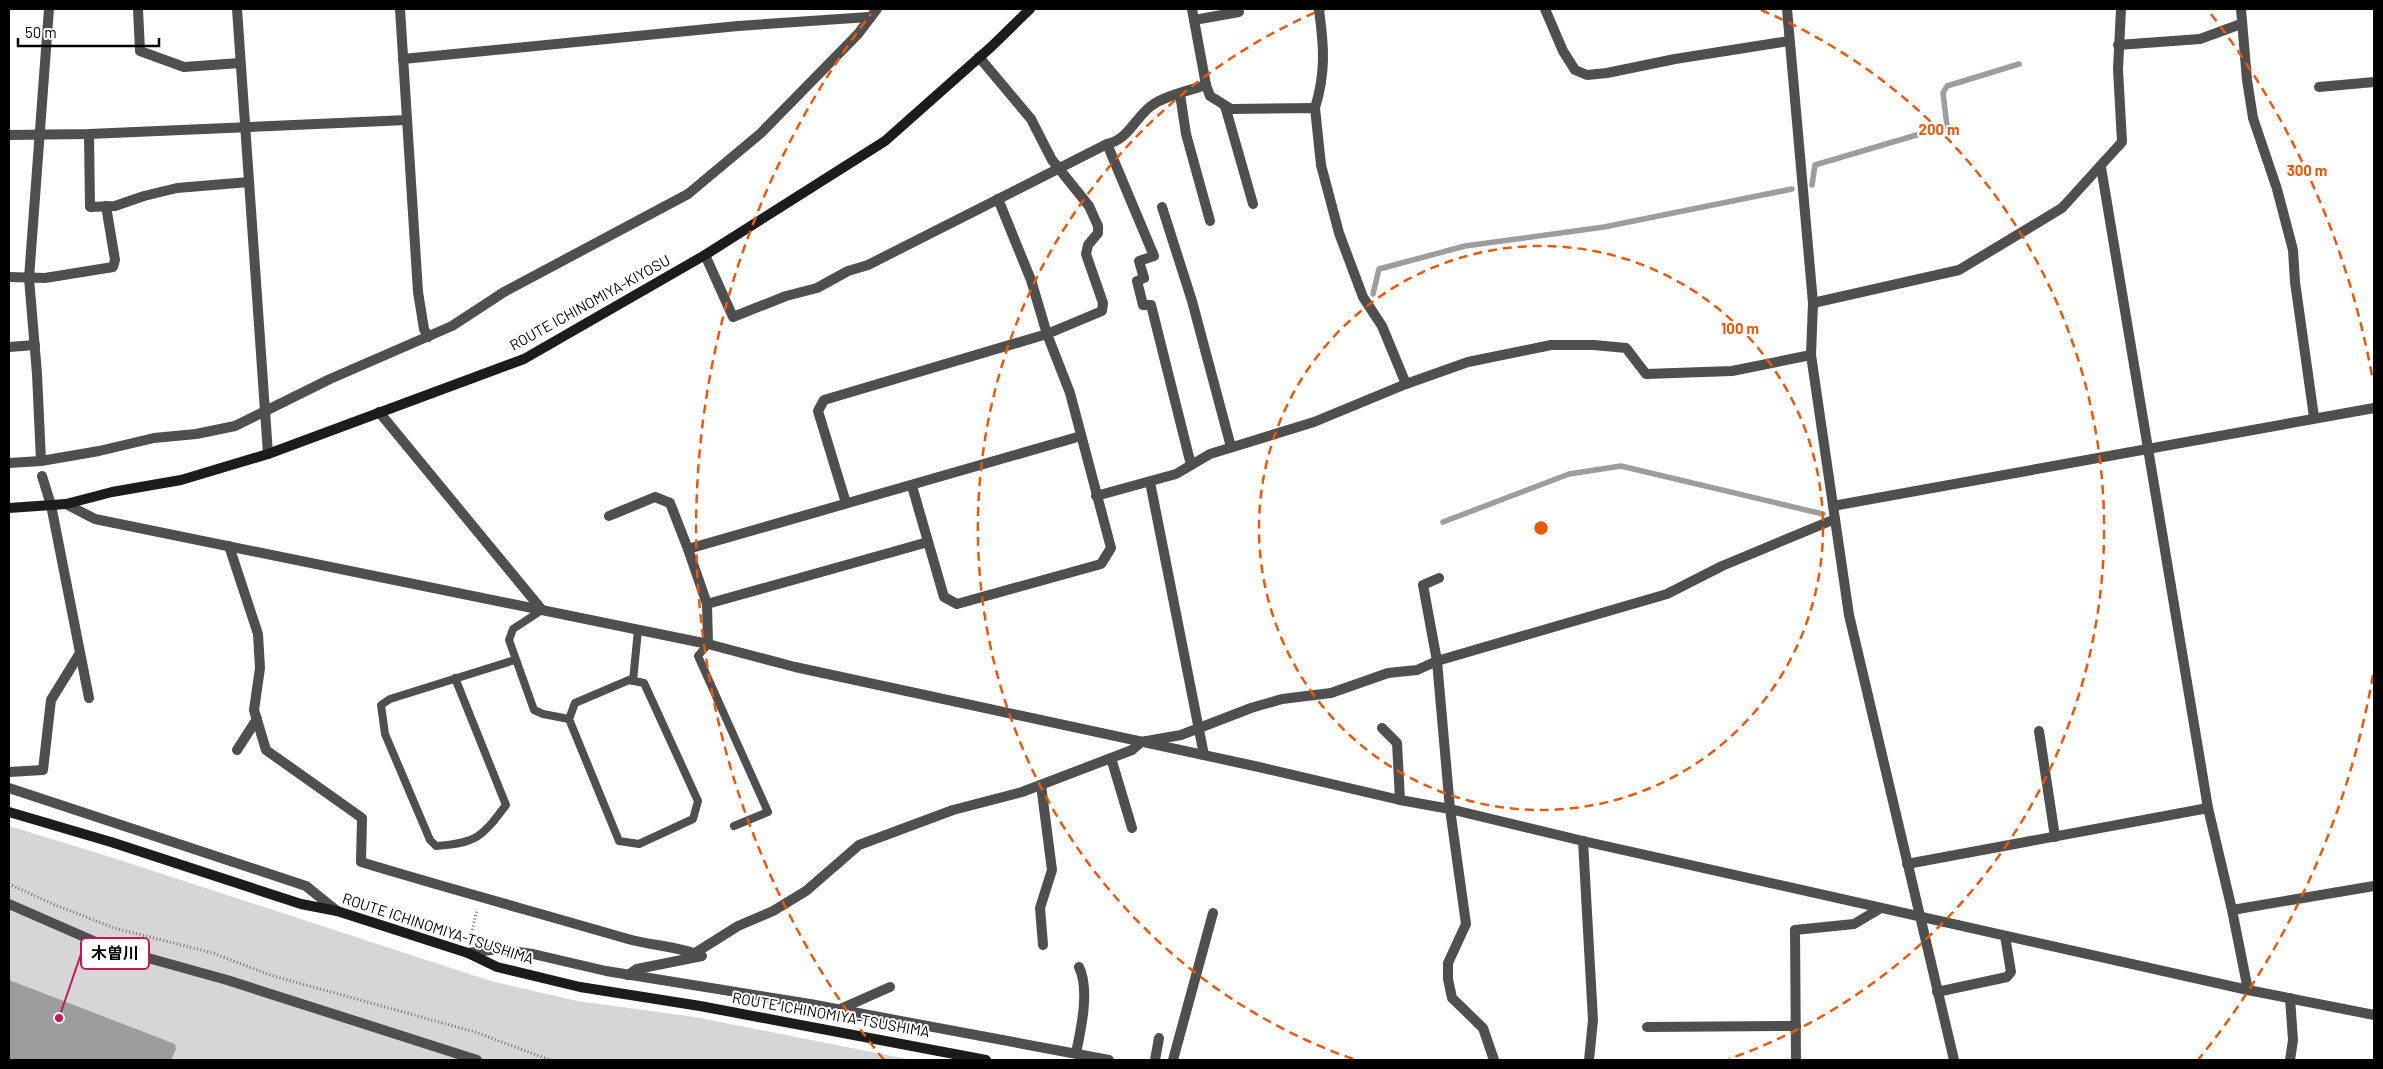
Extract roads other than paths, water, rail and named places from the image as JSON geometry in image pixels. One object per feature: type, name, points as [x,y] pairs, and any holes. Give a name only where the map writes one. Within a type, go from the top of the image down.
[{"type":"main road","name":"ROUTE ICHINOMIYA-KIYOSU","points":[[9,508],[66,504],[112,492],[181,480],[268,454],[524,359],[705,255],[885,140],[1030,9]]},
{"type":"main road","name":"ROUTE ICHINOMIYA-TSUSHIMA","points":[[9,812],[111,842],[301,904],[337,911],[468,953],[497,967],[580,987],[700,1006],[986,1060]]},
{"type":"street","points":[[41,460],[35,345],[28,278],[49,9]]},
{"type":"street","points":[[138,9],[140,51],[184,66],[240,63]]},
{"type":"street","points":[[237,9],[268,454]]},
{"type":"street","points":[[400,9],[418,292],[424,329],[428,337]]},
{"type":"street","points":[[9,463],[99,451],[154,438],[196,434],[235,426],[330,379],[452,326],[504,292],[688,194],[761,133],[858,34],[869,17],[877,9]]},
{"type":"street","points":[[1192,9],[1206,85],[1210,96],[1231,109],[1314,108]]},
{"type":"street","points":[[1320,9],[1324,64],[1322,85],[1314,108],[1321,165],[1339,233],[1363,297],[1382,326],[1406,384]]},
{"type":"street","points":[[1545,9],[1575,70],[1587,75],[1789,41]]},
{"type":"street","points":[[1787,9],[1813,303],[1812,355],[1850,615],[1918,916],[1954,1060]]},
{"type":"street","points":[[1813,303],[1959,270],[2062,208],[2122,142],[2118,45],[2121,9]]},
{"type":"street","points":[[2241,9],[2241,24],[2253,118],[2277,189],[2293,250],[2295,282],[2314,418]]},
{"type":"street","points":[[1194,20],[1238,12]]},
{"type":"street","points":[[403,59],[738,26],[869,17]]},
{"type":"street","points":[[2118,45],[2200,39],[2241,24]]},
{"type":"street","points":[[846,503],[818,411],[824,400],[1047,334],[1102,310],[1103,303],[1086,254],[1088,245],[1098,233],[1098,226],[1089,206],[1059,170],[1031,119],[979,57]]},
{"type":"street","points":[[2319,87],[2374,82]]},
{"type":"street","points":[[705,255],[733,317],[786,296],[817,288],[848,271],[868,265],[1059,170],[1107,144],[1115,142],[1129,131],[1151,105],[1206,85]]},
{"type":"street","points":[[1180,94],[1186,134],[1210,221]]},
{"type":"street","points":[[1225,106],[1253,204]]},
{"type":"street","points":[[9,135],[39,136],[407,120]]},
{"type":"street","points":[[89,134],[90,207],[115,206],[144,196],[177,188],[249,182]]},
{"type":"street","points":[[1107,144],[1154,256],[1139,262],[1144,278],[1137,281],[1143,305],[1151,305],[1191,465]]},
{"type":"street","points":[[2101,167],[2208,808],[2232,910],[2248,990]]},
{"type":"street","points":[[912,486],[944,597],[956,604],[1101,564],[1111,548],[1070,393],[1047,334],[1031,280],[998,199]]},
{"type":"street","points":[[9,277],[44,278],[113,267],[115,260],[106,206]]},
{"type":"street","points":[[1162,207],[1192,301],[1220,399],[1231,447]]},
{"type":"street","points":[[9,347],[35,345]]},
{"type":"street","points":[[1096,496],[1176,474],[1210,454],[1314,422],[1406,384],[1468,362],[1551,346],[1594,345],[1626,348],[1646,374],[1732,371],[1812,355]]},
{"type":"street","points":[[1833,506],[2148,447],[2374,408]]},
{"type":"street","points":[[379,412],[542,610]]},
{"type":"street","points":[[688,549],[1081,436]]},
{"type":"street","points":[[42,476],[51,505],[89,698]]},
{"type":"street","points":[[1150,482],[1204,755]]},
{"type":"street","points":[[609,516],[655,497],[670,503],[708,604],[708,644]]},
{"type":"street","points":[[66,504],[95,519],[708,644],[795,667],[1204,755],[1400,800],[1450,809],[1583,841],[2248,990],[2374,1015]]},
{"type":"street","points":[[695,953],[738,926],[772,911],[806,890],[859,845],[953,810],[1022,792],[1132,750],[1141,742],[1181,735],[1282,699],[1331,694],[1388,672],[1418,670],[1437,661],[1667,594],[1722,566],[1835,519]]},
{"type":"street","points":[[708,604],[928,542]]},
{"type":"street","points":[[229,546],[258,634],[260,668],[254,710],[266,750],[362,818],[361,862],[640,942],[702,956],[637,969],[628,975]]},
{"type":"street","points":[[1439,578],[1423,585],[1437,661],[1450,809],[1466,924],[1448,963],[1448,979],[1452,998],[1483,1028],[1494,1060]]},
{"type":"street","points":[[9,772],[43,770],[51,700],[80,653]]},
{"type":"street","points":[[237,750],[257,719]]},
{"type":"street","points":[[1382,728],[1397,742],[1400,800]]},
{"type":"street","points":[[2039,731],[2055,836]]},
{"type":"street","points":[[1112,758],[1132,828]]},
{"type":"street","points":[[1041,785],[1052,870],[1040,908],[1043,945]]},
{"type":"street","points":[[9,788],[306,886],[337,911]]},
{"type":"street","points":[[1907,864],[2208,808]]},
{"type":"street","points":[[1583,841],[1593,1020],[1589,1060]]},
{"type":"street","points":[[2232,910],[2374,886]]},
{"type":"street","points":[[9,904],[105,946],[227,980],[477,1060]]},
{"type":"street","points":[[1796,1060],[1795,930],[1854,924],[1880,908]]},
{"type":"street","points":[[1173,1060],[1213,913]]},
{"type":"street","points":[[1937,992],[2007,977],[2011,972],[2005,936]]},
{"type":"street","points":[[468,953],[498,949],[533,954],[628,975],[838,1010],[1110,1060]]},
{"type":"street","points":[[1076,1053],[1083,1024],[1083,975],[1079,967]]},
{"type":"street","points":[[838,1010],[890,987]]},
{"type":"street","points":[[2290,998],[2293,1040],[2290,1060]]},
{"type":"street","points":[[1647,1028],[1796,1026]]},
{"type":"street","points":[[1155,1060],[1159,1038]]},
{"type":"lane","points":[[542,610],[513,629],[509,640],[534,710],[542,714],[569,719]]},
{"type":"lane","points":[[633,681],[638,630]]},
{"type":"lane","points":[[708,644],[698,656],[768,812],[734,826]]},
{"type":"lane","points":[[455,678],[506,805],[485,833],[464,844],[436,846],[430,840],[385,734],[382,705],[390,699],[455,678],[515,660]]},
{"type":"lane","points":[[629,680],[644,683],[698,801],[693,819],[639,844],[619,841],[569,719],[575,703],[629,680]]},
{"type":"waterway","points":[[1812,185],[1815,165],[1947,126],[1943,93],[1947,86],[2019,64]]},
{"type":"waterway","points":[[1373,294],[1379,269],[1465,246],[1604,227],[1792,189]]},
{"type":"waterway","points":[[1443,522],[1569,474],[1621,466],[1823,514]]},
{"type":"place","name":"木曽川","points":[[59,1018]]}]
